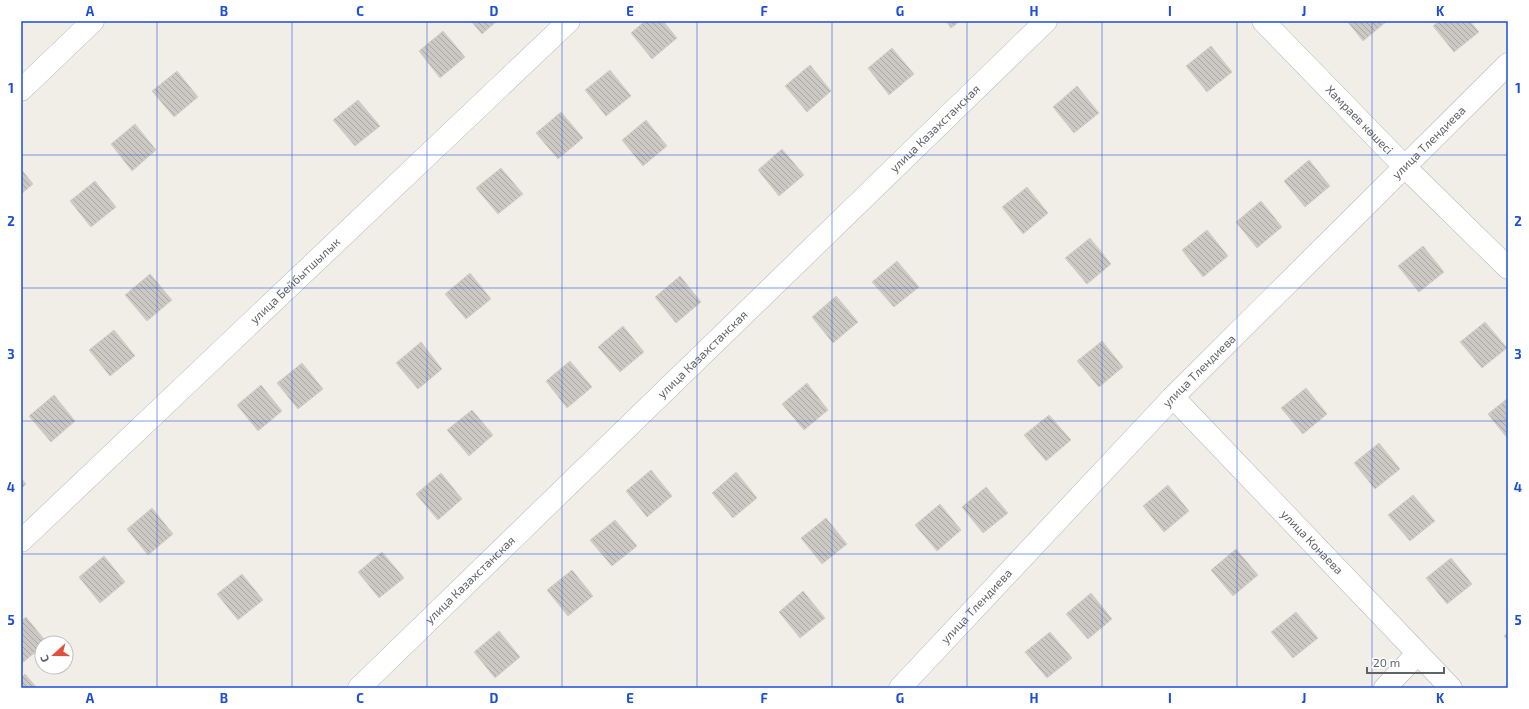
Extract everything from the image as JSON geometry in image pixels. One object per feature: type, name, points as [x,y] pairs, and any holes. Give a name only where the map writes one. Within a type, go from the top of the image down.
[{"type":"street","points":[[21,90],[92,21]]},
{"type":"street","name":"улица Бейбытшылык","points":[[21,540],[569,21]]},
{"type":"street","name":"улица Казахстанская","points":[[359,688],[1046,21]]},
{"type":"street","name":"Хамраев көшесі","points":[[1263,21],[1405,167],[1508,268]]},
{"type":"street","name":"улица Тлендиева","points":[[900,688],[1173,397],[1508,64]]},
{"type":"street","name":"улица Конаева","points":[[1173,397],[1451,688]]},
{"type":"street","points":[[1385,688],[1417,654]]},
{"type":"building","points":[[471,21],[497,21],[482,34]]},
{"type":"building","points":[[645,21],[663,21],[677,38],[652,59],[631,33]]},
{"type":"building","points":[[946,21],[960,21],[951,28]]},
{"type":"building","points":[[1347,21],[1387,21],[1363,41]]},
{"type":"building","points":[[1439,21],[1470,21],[1479,32],[1454,52],[1433,26]]},
{"type":"building","points":[[443,31],[465,57],[440,78],[419,51]]},
{"type":"building","points":[[1211,46],[1232,72],[1207,92],[1186,66]]},
{"type":"building","points":[[892,48],[914,74],[889,95],[868,68]]},
{"type":"building","points":[[810,65],[831,91],[807,112],[785,86]]},
{"type":"building","points":[[610,70],[631,96],[606,116],[585,90]]},
{"type":"building","points":[[177,71],[198,97],[174,117],[152,91]]},
{"type":"building","points":[[1077,86],[1099,113],[1074,133],[1053,107]]},
{"type":"building","points":[[358,100],[380,126],[355,146],[333,120]]},
{"type":"building","points":[[561,112],[583,138],[558,159],[536,133]]},
{"type":"building","points":[[646,120],[667,146],[643,166],[622,140]]},
{"type":"building","points":[[135,124],[156,150],[132,171],[111,144]]},
{"type":"building","points":[[782,149],[804,175],[779,196],[758,170]]},
{"type":"building","points":[[1309,160],[1330,186],[1305,207],[1284,181]]},
{"type":"building","points":[[501,168],[523,194],[498,214],[476,188]]},
{"type":"building","points":[[21,169],[33,184],[21,194]]},
{"type":"building","points":[[95,181],[116,207],[91,227],[70,201]]},
{"type":"building","points":[[1027,187],[1048,213],[1023,234],[1002,207]]},
{"type":"building","points":[[1261,201],[1282,227],[1257,248],[1236,222]]},
{"type":"building","points":[[1207,230],[1228,256],[1203,277],[1182,250]]},
{"type":"building","points":[[1090,238],[1111,264],[1087,284],[1065,258]]},
{"type":"building","points":[[1423,246],[1444,272],[1419,292],[1398,266]]},
{"type":"building","points":[[897,261],[919,287],[894,307],[872,282]]},
{"type":"building","points":[[470,273],[491,299],[466,319],[445,294]]},
{"type":"building","points":[[150,274],[172,300],[147,321],[125,295]]},
{"type":"building","points":[[680,276],[701,302],[676,323],[655,297]]},
{"type":"building","points":[[836,296],[858,322],[833,343],[812,317]]},
{"type":"building","points":[[1485,322],[1507,348],[1482,368],[1460,342]]},
{"type":"building","points":[[623,326],[644,352],[620,372],[598,347]]},
{"type":"building","points":[[114,330],[135,356],[110,376],[89,350]]},
{"type":"building","points":[[1102,341],[1123,367],[1099,387],[1077,361]]},
{"type":"building","points":[[421,342],[442,369],[418,389],[396,363]]},
{"type":"building","points":[[570,361],[592,387],[567,408],[546,381]]},
{"type":"building","points":[[302,363],[323,389],[298,409],[277,383]]},
{"type":"building","points":[[807,383],[828,410],[804,430],[782,404]]},
{"type":"building","points":[[261,385],[282,411],[258,431],[237,405]]},
{"type":"building","points":[[1306,388],[1327,414],[1303,434],[1281,408]]},
{"type":"building","points":[[54,395],[75,421],[51,442],[29,416]]},
{"type":"building","points":[[1508,398],[1508,439],[1488,414]]},
{"type":"building","points":[[472,410],[493,435],[469,456],[447,430]]},
{"type":"building","points":[[1049,415],[1071,440],[1046,461],[1024,435]]},
{"type":"building","points":[[1379,443],[1400,469],[1375,489],[1354,463]]},
{"type":"building","points":[[651,470],[672,496],[647,517],[626,491]]},
{"type":"building","points":[[736,472],[757,498],[733,518],[712,493]]},
{"type":"building","points":[[441,473],[462,499],[438,520],[416,494]]},
{"type":"building","points":[[21,478],[26,484],[21,489]]},
{"type":"building","points":[[1168,485],[1189,511],[1164,532],[1143,506]]},
{"type":"building","points":[[986,487],[1008,513],[983,533],[962,507]]},
{"type":"building","points":[[1413,495],[1435,521],[1410,541],[1388,515]]},
{"type":"building","points":[[940,504],[961,530],[937,551],[915,525]]},
{"type":"building","points":[[152,508],[173,534],[148,555],[127,529]]},
{"type":"building","points":[[826,518],[847,544],[822,564],[801,538]]},
{"type":"building","points":[[615,520],[637,546],[612,566],[590,540]]},
{"type":"building","points":[[1236,549],[1258,575],[1233,596],[1211,570]]},
{"type":"building","points":[[382,552],[404,578],[379,598],[358,572]]},
{"type":"building","points":[[104,556],[125,582],[100,603],[79,577]]},
{"type":"building","points":[[1451,558],[1472,584],[1447,604],[1426,578]]},
{"type":"building","points":[[572,570],[593,596],[568,616],[547,590]]},
{"type":"building","points":[[242,574],[263,600],[238,620],[217,594]]},
{"type":"building","points":[[803,591],[825,618],[800,638],[779,612]]},
{"type":"building","points":[[1091,593],[1112,619],[1088,639],[1066,614]]},
{"type":"building","points":[[1296,612],[1318,638],[1293,658],[1271,632]]},
{"type":"building","points":[[26,617],[41,635],[34,635],[34,653],[22,663],[21,621]]},
{"type":"building","points":[[499,631],[520,657],[495,678],[474,652]]},
{"type":"building","points":[[1050,632],[1072,658],[1047,678],[1025,652]]},
{"type":"building","points":[[1508,633],[1508,641],[1504,636]]},
{"type":"building","points":[[25,674],[37,688],[21,688],[21,678]]}]
